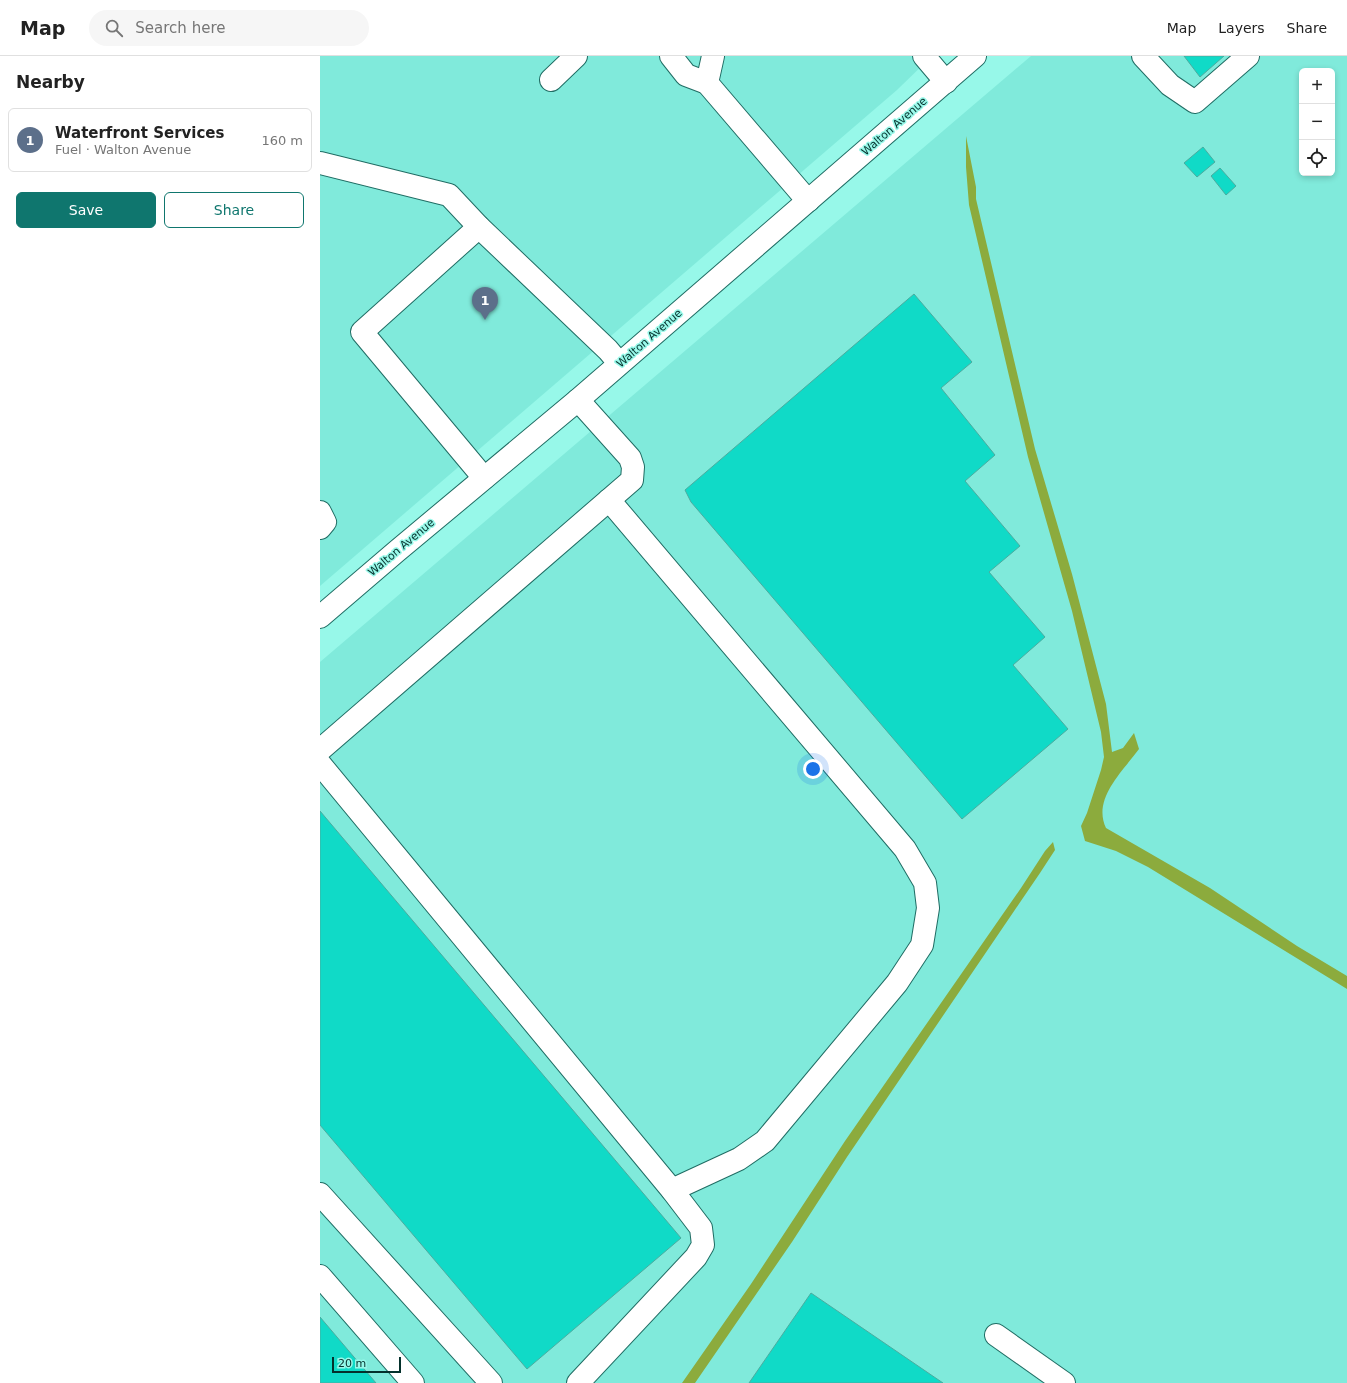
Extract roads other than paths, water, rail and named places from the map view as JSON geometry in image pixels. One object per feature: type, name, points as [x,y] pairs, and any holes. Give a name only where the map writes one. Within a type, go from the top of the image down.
[{"type":"main road","points":[[551,80],[576,56]]},
{"type":"main road","points":[[671,56],[686,75],[708,82],[808,201]]},
{"type":"main road","points":[[708,82],[713,56]]},
{"type":"main road","points":[[924,56],[946,82]]},
{"type":"main road","name":"Walton Avenue","points":[[320,617],[578,400],[975,56]]},
{"type":"main road","points":[[1144,56],[1170,85],[1195,102],[1248,56]]},
{"type":"main road","points":[[320,163],[449,195],[479,227],[608,350],[619,363]]},
{"type":"main road","points":[[479,227],[362,332],[484,478]]},
{"type":"main road","points":[[320,750],[632,480],[633,467],[630,458],[578,400]]},
{"type":"main road","points":[[609,500],[905,849],[925,883],[928,908],[922,945],[897,983],[765,1141],[739,1159],[672,1190]]},
{"type":"main road","points":[[320,512],[326,522],[320,528]]},
{"type":"main road","points":[[320,764],[672,1190],[701,1228],[703,1245],[696,1257],[578,1383]]},
{"type":"main road","points":[[320,1194],[491,1383]]},
{"type":"main road","points":[[320,1276],[413,1383]]},
{"type":"main road","points":[[996,1335],[1064,1383]]},
{"type":"place","name":"Waterfront Services","points":[[485,320]]}]
